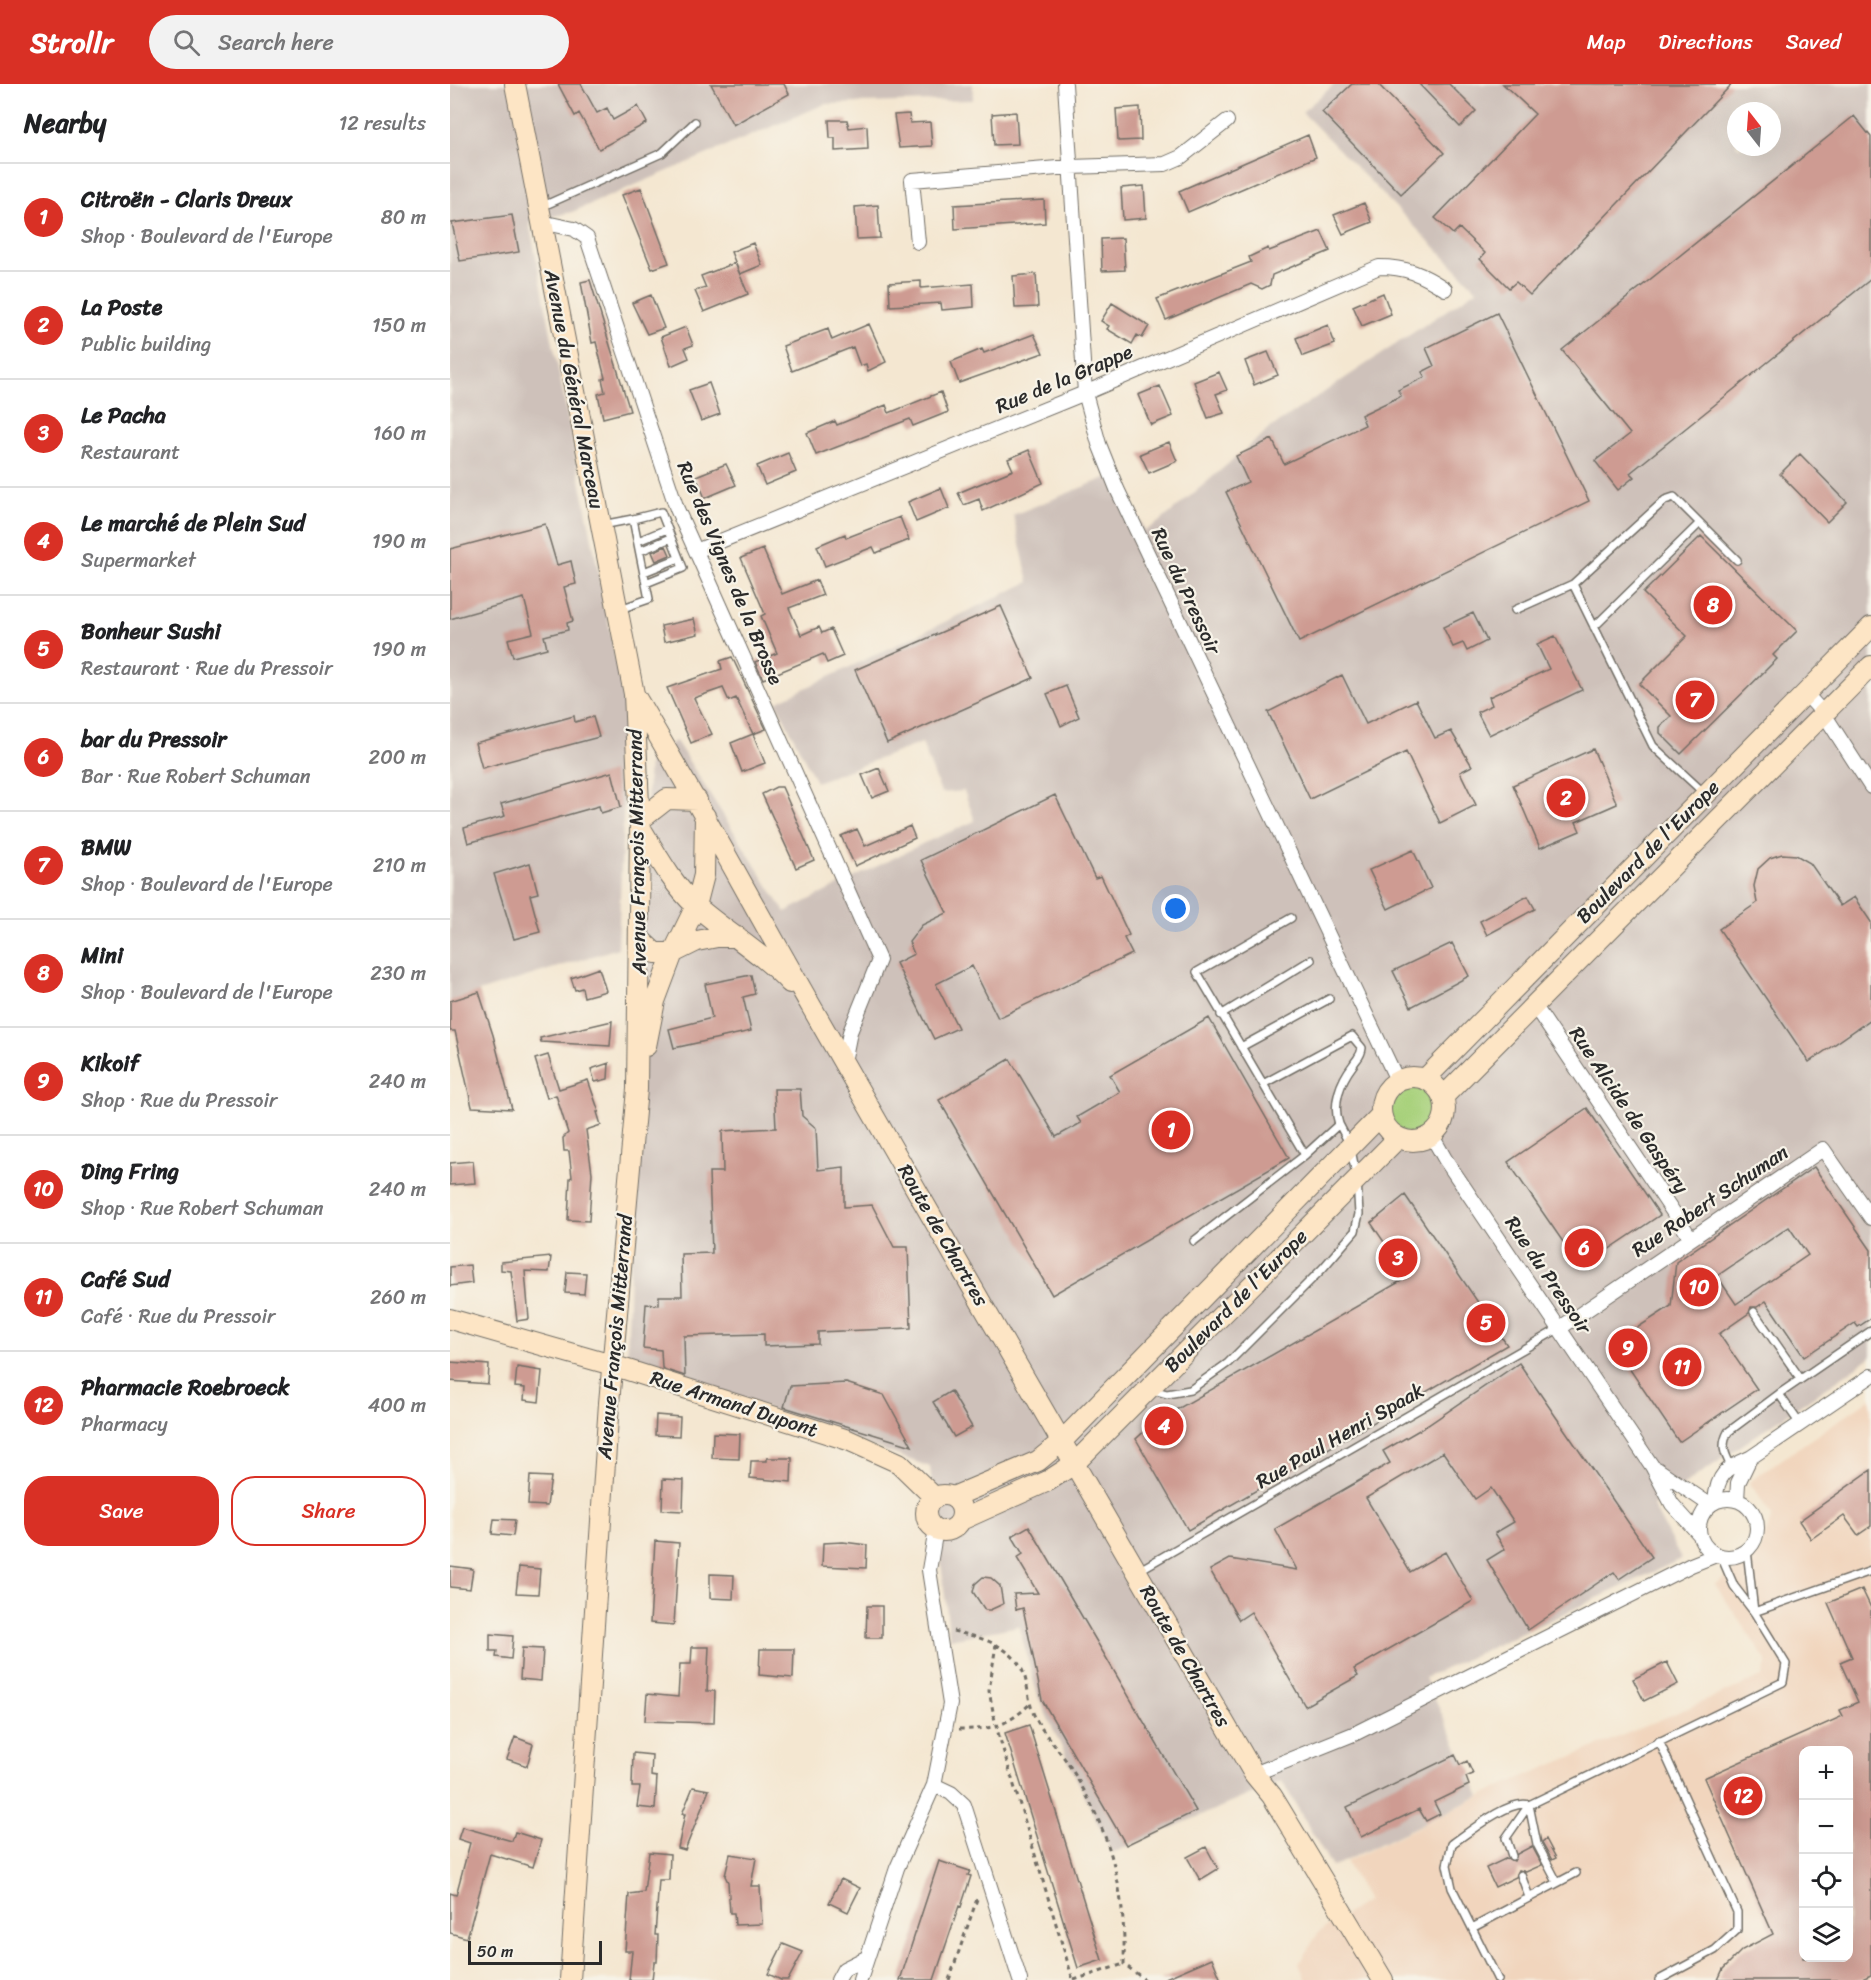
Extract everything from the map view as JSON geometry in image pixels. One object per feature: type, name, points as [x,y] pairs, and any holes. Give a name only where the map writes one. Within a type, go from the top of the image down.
[{"type":"main road","name":"Avenue du Général Marceau","points":[[514,84],[634,694]]},
{"type":"main road","name":"Boulevard de l'Europe","points":[[1426,1078],[1871,627]]},
{"type":"main road","name":"Boulevard de l'Europe","points":[[1443,1097],[1871,666]]},
{"type":"main road","name":"Route de Chartres","points":[[634,694],[701,807],[811,1007],[1136,1573],[1254,1774],[1272,1796],[1370,1980]]},
{"type":"main road","name":"Avenue François Mitterrand","points":[[570,1980],[612,1365],[637,1089],[640,823],[634,694]]},
{"type":"main road","points":[[637,1089],[655,1001],[673,953],[696,906],[704,875],[701,807],[667,799],[640,823],[672,880],[696,906],[770,963],[811,1007]]},
{"type":"main road","points":[[639,938],[655,953],[673,953],[697,941],[738,937]]},
{"type":"main road","points":[[1381,1115],[1390,1132],[1398,1138],[1415,1141],[1432,1136],[1444,1118],[1443,1097],[1433,1083],[1426,1078],[1406,1077],[1397,1080]]},
{"type":"main road","name":"Boulevard de l'Europe","points":[[1061,1442],[1381,1115],[1383,1095],[1397,1080]]},
{"type":"main road","name":"Boulevard de l'Europe","points":[[1074,1464],[1398,1138]]},
{"type":"main road","name":"Rue Armand Dupont","points":[[450,1319],[612,1365],[848,1440],[888,1456],[944,1497]]},
{"type":"main road","points":[[1160,1341],[1178,1359]]},
{"type":"main road","points":[[1061,1442],[1038,1461],[944,1497],[926,1511],[929,1522],[936,1529],[948,1531],[961,1520],[1048,1481],[1074,1464]]},
{"type":"main road","points":[[944,1497],[962,1509],[961,1520]]},
{"type":"main road","name":"Route de Chartres","points":[[1344,1930],[1383,1980]]},
{"type":"street","name":"Rue du Pressoir","points":[[1065,84],[1085,393],[1099,444],[1117,489],[1397,1080]]},
{"type":"street","points":[[918,242],[912,180],[1070,167],[1165,164],[1182,156],[1227,121]]},
{"type":"street","name":"Rue des Vignes de la Brosse","points":[[540,215],[574,229],[587,238],[677,509],[879,960],[850,1032],[844,1062]]},
{"type":"street","name":"Rue de la Grappe","points":[[696,551],[1085,393],[1379,267],[1401,267],[1422,273],[1445,289]]},
{"type":"street","points":[[1805,693],[1824,714],[1871,787]]},
{"type":"street","name":"Rue Alcide de Gaspéry","points":[[1534,1005],[1690,1237]]},
{"type":"street","name":"Rue du Pressoir","points":[[1432,1136],[1652,1466],[1672,1504],[1701,1539]]},
{"type":"street","name":"Rue Robert Schuman","points":[[1560,1328],[1690,1237],[1823,1149],[1871,1218]]},
{"type":"street","points":[[1691,1565],[1701,1539],[1701,1515],[1713,1503],[1716,1486],[1731,1466],[1750,1458],[1871,1376]]},
{"type":"street","points":[[1737,1500],[1738,1483],[1750,1458]]},
{"type":"street","name":"Rue du Pressoir","points":[[1652,1466],[1713,1503]]},
{"type":"street","points":[[1254,1774],[1356,1733],[1691,1565],[1719,1556],[1735,1557],[1747,1550],[1755,1538],[1756,1520],[1752,1511],[1737,1500],[1713,1503]]},
{"type":"street","points":[[860,1980],[897,1868],[934,1785],[950,1704],[929,1570],[936,1529]]},
{"type":"street","points":[[1701,1539],[1719,1556]]},
{"type":"street","points":[[934,1785],[951,1793],[964,1805],[1020,1980]]},
{"type":"street","points":[[838,1980],[844,1969],[866,1958]]},
{"type":"lane","points":[[540,215],[662,153],[695,122]]},
{"type":"lane","points":[[1515,610],[1573,584],[1665,500],[1674,497],[1737,560]]},
{"type":"lane","points":[[601,525],[661,512],[683,568],[646,583]]},
{"type":"lane","points":[[617,609],[649,599],[633,519]]},
{"type":"lane","points":[[1594,627],[1700,523]]},
{"type":"lane","points":[[638,541],[667,529]]},
{"type":"lane","points":[[640,551],[671,538]]},
{"type":"lane","points":[[644,572],[679,558]]},
{"type":"lane","points":[[1573,584],[1653,746],[1705,794]]},
{"type":"lane","points":[[1291,918],[1198,969],[1197,975],[1305,1155]]},
{"type":"lane","points":[[1221,1015],[1311,960]]},
{"type":"lane","points":[[1241,1047],[1329,999]]},
{"type":"lane","points":[[1148,1389],[1167,1394],[1190,1389],[1228,1363],[1315,1276],[1355,1231],[1359,1214],[1357,1179],[1350,1145],[1334,1111],[1338,1094],[1352,1065],[1361,1055],[1362,1048],[1352,1036],[1263,1084]]},
{"type":"lane","points":[[1194,1241],[1305,1155],[1339,1124]]},
{"type":"lane","points":[[1754,1312],[1800,1378]]},
{"type":"lane","name":"Rue Paul Henri Spaak","points":[[1136,1573],[1560,1328]]},
{"type":"lane","points":[[1731,1466],[1724,1452],[1723,1441],[1728,1432],[1800,1378],[1871,1331]]},
{"type":"lane","points":[[1779,1394],[1800,1424]]},
{"type":"lane","points":[[1747,1550],[1754,1612]]},
{"type":"lane","points":[[1512,1856],[1506,1838],[1529,1805],[1783,1682],[1786,1664],[1754,1612],[1734,1586],[1719,1556]]},
{"type":"lane","points":[[1754,1612],[1871,1571]]},
{"type":"lane","points":[[1659,1742],[1737,1912],[1737,1930],[1715,1950],[1659,1980]]},
{"type":"lane","points":[[1498,1980],[1452,1888],[1447,1865],[1452,1844],[1490,1817],[1522,1803],[1529,1805]]},
{"type":"lane","points":[[1529,1805],[1537,1844],[1557,1882]]},
{"type":"lane","points":[[1472,1928],[1576,1872]]},
{"type":"lane","points":[[1521,1875],[1529,1897]]},
{"type":"path","points":[[939,1627],[996,1642],[1015,1659],[1026,1677],[1034,1716],[1069,1765],[1100,1822],[1115,1864],[1125,1923],[1124,1964]]},
{"type":"path","points":[[996,1642],[989,1691],[996,1726],[1073,1980],[1124,1964]]},
{"type":"path","points":[[945,1729],[984,1730],[1014,1719],[1032,1701]]},
{"type":"path","points":[[949,1980],[986,1874]]},
{"type":"path","points":[[1124,1964],[1145,1980]]},
{"type":"shaded area","points":[[450,84],[973,84],[973,100],[825,104],[572,212],[529,222],[627,716],[618,948],[450,1001]]},
{"type":"shaded area","points":[[1335,84],[1871,84],[1871,1357],[1653,1506],[1681,1559],[1425,1678],[1480,1796],[1332,1867],[1282,1781],[1112,1853],[1038,1697],[1019,1626],[950,1639],[930,1467],[627,1358],[649,754],[676,741],[785,912],[924,843],[975,821],[964,791],[941,793],[922,743],[816,782],[776,702],[1029,582],[1013,515],[1118,473],[1145,531],[1162,520],[1269,429],[1477,290],[1302,112]]},
{"type":"shaded area","points":[[1871,1398],[1871,1980],[1306,1980],[1299,1963],[1319,1932],[1368,1900],[1346,1862],[1499,1787],[1762,1677],[1767,1662],[1715,1584],[1758,1555],[1772,1516],[1749,1482]]},
{"type":"green space","points":[[1407,1082],[1417,1082],[1426,1086],[1434,1094],[1438,1108],[1434,1122],[1426,1130],[1417,1134],[1407,1134],[1398,1130],[1390,1122],[1386,1113],[1386,1103],[1390,1094],[1398,1086]]},
{"type":"building","points":[[558,84],[581,84],[597,113],[607,108],[613,120],[638,106],[647,123],[599,149],[579,113],[575,116]]},
{"type":"building","points":[[711,84],[784,84],[789,94],[733,125]]},
{"type":"building","points":[[1352,84],[1378,84],[1444,153],[1401,194],[1322,112]]},
{"type":"building","points":[[1419,84],[1449,84],[1476,111],[1460,127]]},
{"type":"building","points":[[1503,84],[1732,84],[1530,295],[1516,282],[1509,288],[1480,259],[1485,253],[1459,228],[1453,234],[1435,218],[1535,114]]},
{"type":"building","points":[[1140,107],[1141,140],[1118,141],[1116,109]]},
{"type":"building","points":[[1016,112],[1018,144],[994,145],[992,114]]},
{"type":"building","points":[[909,114],[910,123],[930,122],[932,146],[899,148],[894,115]]},
{"type":"building","points":[[1854,116],[1871,137],[1871,279],[1630,473],[1634,477],[1618,490],[1595,461],[1630,434],[1562,350]]},
{"type":"building","points":[[829,120],[847,120],[849,128],[867,126],[868,149],[835,151],[835,138],[830,138]]},
{"type":"building","points":[[1308,135],[1316,157],[1188,212],[1179,191]]},
{"type":"building","points":[[1144,186],[1146,218],[1123,220],[1121,188]]},
{"type":"building","points":[[641,188],[669,263],[652,269],[622,195]]},
{"type":"building","points":[[1044,200],[1045,223],[955,229],[954,205]]},
{"type":"building","points":[[1364,203],[1372,222],[1343,234],[1334,215]]},
{"type":"building","points":[[878,205],[880,238],[857,239],[855,207]]},
{"type":"building","points":[[512,215],[519,252],[460,261],[452,223]]},
{"type":"building","points":[[1321,231],[1330,251],[1272,275],[1270,285],[1262,289],[1251,284],[1166,320],[1157,299],[1251,262],[1249,257],[1268,248],[1269,251]]},
{"type":"building","points":[[1123,238],[1125,270],[1102,271],[1101,239]]},
{"type":"building","points":[[753,243],[762,265],[740,274],[731,252]]},
{"type":"building","points":[[735,263],[748,294],[704,312],[695,291],[706,288],[701,276]]},
{"type":"building","points":[[1036,274],[1038,307],[1015,308],[1013,276]]},
{"type":"building","points":[[590,280],[630,411],[603,418],[598,394],[605,392],[602,379],[605,378],[596,342],[592,343],[581,282]]},
{"type":"building","points":[[921,281],[921,288],[973,284],[974,307],[942,310],[941,303],[890,306],[889,283]]},
{"type":"building","points":[[1383,293],[1391,314],[1362,326],[1353,306]]},
{"type":"building","points":[[651,295],[664,328],[647,334],[632,303]]},
{"type":"building","points":[[1112,303],[1149,326],[1142,338],[1137,335],[1132,344],[1107,329],[1109,326],[1101,321]]},
{"type":"building","points":[[1497,313],[1589,501],[1299,642],[1226,492],[1248,482],[1236,456],[1272,439],[1284,464],[1365,425],[1361,415],[1401,396],[1398,390],[1425,377],[1422,372],[1434,366],[1426,348]]},
{"type":"building","points":[[869,324],[886,362],[868,371],[866,364],[860,366],[853,347],[792,371],[783,346],[828,329],[832,340]]},
{"type":"building","points":[[1328,325],[1335,344],[1303,356],[1296,338]]},
{"type":"building","points":[[686,327],[693,345],[685,348],[689,358],[671,366],[661,337]]},
{"type":"building","points":[[1034,334],[1043,353],[959,383],[951,362],[982,349],[984,353]]},
{"type":"building","points":[[1268,352],[1278,375],[1254,385],[1245,361]]},
{"type":"building","points":[[1219,372],[1227,390],[1216,394],[1224,413],[1208,418],[1194,382]]},
{"type":"building","points":[[709,383],[720,414],[701,421],[689,390]]},
{"type":"building","points":[[1160,386],[1173,416],[1151,425],[1138,395]]},
{"type":"building","points":[[941,392],[948,412],[913,426],[910,419],[816,455],[807,433],[835,421],[837,425],[886,405],[889,413]]},
{"type":"building","points":[[1169,442],[1177,461],[1149,473],[1140,454]]},
{"type":"building","points":[[1029,450],[1043,483],[983,511],[979,499],[964,505],[958,493],[1013,470],[1008,459]]},
{"type":"building","points":[[788,453],[796,472],[765,485],[757,466]]},
{"type":"building","points":[[1800,454],[1847,502],[1827,522],[1780,474]]},
{"type":"building","points":[[726,464],[736,485],[705,498],[696,476]]},
{"type":"building","points":[[941,488],[949,508],[916,522],[908,502]]},
{"type":"building","points":[[900,517],[909,540],[876,553],[873,547],[825,566],[817,546],[845,534],[846,538]]},
{"type":"building","points":[[545,524],[557,565],[571,561],[576,584],[564,587],[573,621],[567,623],[568,630],[544,636],[547,648],[513,657],[508,639],[533,633],[524,598],[450,619],[450,549]]},
{"type":"building","points":[[1701,536],[1797,631],[1773,655],[1777,659],[1681,754],[1660,733],[1660,727],[1671,716],[1639,684],[1687,636],[1643,593]]},
{"type":"building","points":[[666,546],[670,555],[656,561],[652,552]]},
{"type":"building","points":[[763,549],[782,594],[817,580],[823,595],[789,608],[801,635],[819,627],[822,633],[831,629],[843,656],[827,663],[823,654],[763,679],[755,662],[777,653],[761,616],[765,614],[741,558]]},
{"type":"building","points":[[1001,606],[1033,678],[887,743],[855,670]]},
{"type":"building","points":[[1473,613],[1487,641],[1467,651],[1463,643],[1453,647],[1443,627]]},
{"type":"building","points":[[694,619],[698,634],[664,642],[661,626]]},
{"type":"building","points":[[1555,636],[1582,690],[1489,735],[1477,712],[1492,705],[1489,697],[1549,669],[1537,644]]},
{"type":"building","points":[[732,657],[766,729],[753,734],[736,698],[729,701],[723,688],[694,698],[712,734],[691,743],[667,688],[722,669],[720,661]]},
{"type":"building","points":[[1342,675],[1366,724],[1416,700],[1435,738],[1451,731],[1472,766],[1460,772],[1476,805],[1440,823],[1406,752],[1310,799],[1268,712]]},
{"type":"building","points":[[1066,686],[1079,717],[1061,726],[1047,694]]},
{"type":"building","points":[[574,716],[575,722],[593,717],[599,737],[482,768],[475,743]]},
{"type":"building","points":[[753,734],[765,763],[742,772],[731,743]]},
{"type":"building","points":[[1593,749],[1617,804],[1576,822],[1580,831],[1540,848],[1513,785]]},
{"type":"building","points":[[879,768],[889,791],[872,798],[862,775]]},
{"type":"building","points":[[612,772],[621,807],[601,813],[599,806],[468,843],[464,828],[505,816],[501,804]]},
{"type":"building","points":[[776,787],[782,787],[814,860],[796,868],[762,794]]},
{"type":"building","points":[[1055,795],[1095,878],[1101,876],[1129,935],[1124,938],[1132,954],[998,1018],[972,966],[936,984],[958,1028],[934,1039],[896,963],[914,954],[909,942],[922,925],[947,913],[921,860]]},
{"type":"building","points":[[910,826],[915,838],[855,866],[841,836],[857,829],[865,846]]},
{"type":"building","points":[[1413,850],[1431,888],[1388,909],[1369,870]]},
{"type":"building","points":[[1782,854],[1796,855],[1810,863],[1840,906],[1854,897],[1871,922],[1871,1019],[1809,1062],[1719,929],[1757,903],[1754,886],[1758,869],[1770,858]]},
{"type":"building","points":[[530,863],[538,893],[530,895],[540,932],[514,939],[494,874]]},
{"type":"building","points":[[1528,896],[1535,909],[1487,935],[1480,921]]},
{"type":"building","points":[[1452,943],[1469,976],[1411,1007],[1393,971]]},
{"type":"building","points":[[599,968],[606,991],[584,997],[582,988],[575,990],[571,978]]},
{"type":"building","points":[[751,975],[755,994],[743,997],[751,1031],[674,1048],[669,1029],[712,1018],[705,984]]},
{"type":"building","points":[[479,992],[493,1035],[512,1109],[472,1107],[455,1031],[450,1031],[450,1001]]},
{"type":"building","points":[[1209,1018],[1289,1158],[1052,1295],[939,1100],[1010,1059],[1056,1137],[1081,1123],[1077,1117],[1120,1092],[1110,1075]]},
{"type":"building","points":[[612,1021],[610,1046],[541,1042],[540,1038]]},
{"type":"building","points":[[548,1055],[559,1089],[588,1080],[599,1112],[597,1112],[601,1125],[586,1130],[592,1173],[589,1221],[568,1220],[570,1178],[572,1177],[569,1151],[564,1151],[563,1138],[568,1133],[556,1095],[547,1098],[535,1059]]},
{"type":"building","points":[[609,1063],[608,1079],[595,1082],[591,1069]]},
{"type":"building","points":[[774,1089],[800,1089],[802,1116],[816,1128],[818,1170],[844,1167],[844,1207],[872,1205],[894,1247],[908,1247],[911,1328],[818,1332],[818,1344],[764,1346],[764,1334],[684,1336],[685,1376],[666,1370],[662,1368],[661,1350],[643,1348],[646,1304],[659,1305],[659,1296],[682,1296],[681,1254],[712,1253],[709,1172],[723,1172],[722,1131],[776,1128]]},
{"type":"building","points":[[1587,1108],[1660,1215],[1581,1268],[1508,1162]]},
{"type":"building","points":[[473,1161],[475,1183],[450,1185],[450,1163]]},
{"type":"building","points":[[1814,1167],[1871,1250],[1871,1318],[1858,1327],[1855,1323],[1804,1357],[1766,1301],[1757,1307],[1751,1307],[1749,1313],[1719,1334],[1757,1389],[1679,1442],[1627,1365],[1623,1368],[1609,1346],[1671,1306],[1676,1262]],"holes":[[[1789,1227],[1808,1255],[1736,1304],[1717,1276]]]},
{"type":"building","points":[[1405,1195],[1507,1345],[1188,1530],[1136,1439],[1153,1423],[1408,1277],[1371,1223]]},
{"type":"building","points":[[551,1257],[549,1272],[525,1271],[529,1319],[517,1321],[511,1271],[501,1270],[501,1262]]},
{"type":"building","points":[[470,1265],[472,1283],[450,1286],[450,1267]]},
{"type":"building","points":[[567,1272],[586,1273],[584,1294],[565,1293]]},
{"type":"building","points":[[450,1362],[489,1365],[488,1384],[450,1381]]},
{"type":"building","points":[[1519,1363],[1652,1557],[1619,1579],[1614,1572],[1528,1630],[1487,1560],[1505,1549],[1495,1533],[1514,1522],[1491,1488],[1475,1499],[1443,1452],[1366,1498],[1410,1572],[1445,1552],[1473,1601],[1354,1669],[1358,1676],[1305,1706],[1251,1612],[1239,1620],[1210,1570],[1230,1559],[1297,1570],[1275,1529],[1390,1463],[1383,1451],[1428,1425]]},
{"type":"building","points":[[517,1367],[542,1371],[539,1402],[524,1400],[525,1388],[515,1387]]},
{"type":"building","points":[[846,1383],[884,1395],[912,1446],[784,1407],[790,1386]]},
{"type":"building","points":[[951,1391],[972,1427],[954,1437],[933,1402]]},
{"type":"building","points":[[656,1415],[680,1417],[679,1436],[655,1435]]},
{"type":"building","points":[[713,1433],[740,1434],[739,1459],[712,1458]]},
{"type":"building","points":[[767,1458],[792,1458],[791,1482],[750,1478],[751,1461],[767,1461]]},
{"type":"building","points":[[1871,1470],[1871,1526],[1858,1535],[1844,1516],[1811,1539],[1799,1521]]},
{"type":"building","points":[[530,1476],[551,1477],[547,1506],[528,1505]]},
{"type":"building","points":[[663,1479],[684,1480],[683,1511],[662,1510]]},
{"type":"building","points":[[494,1519],[515,1520],[513,1536],[492,1534]]},
{"type":"building","points":[[1029,1526],[1196,1811],[1126,1845],[1042,1700],[1023,1608],[1016,1610],[1014,1594],[1038,1593],[1017,1558],[1023,1554],[1012,1536]]},
{"type":"building","points":[[655,1541],[679,1543],[674,1625],[650,1623]]},
{"type":"building","points":[[843,1542],[867,1545],[866,1568],[822,1566],[823,1543]]},
{"type":"building","points":[[450,1566],[473,1569],[470,1589],[450,1587]]},
{"type":"building","points":[[519,1567],[540,1569],[538,1594],[516,1593]]},
{"type":"building","points":[[710,1574],[734,1575],[733,1599],[710,1598]]},
{"type":"building","points":[[983,1577],[991,1578],[1000,1586],[1003,1604],[990,1610],[985,1610],[973,1592],[975,1584]]},
{"type":"building","points":[[1862,1589],[1871,1608],[1871,1975],[1860,1980],[1718,1980],[1723,1969],[1742,1950],[1773,1934],[1704,1778],[1843,1716],[1840,1710],[1858,1702],[1840,1662],[1852,1657],[1828,1603]]},
{"type":"building","points":[[867,1606],[882,1606],[882,1638],[866,1638]]},
{"type":"building","points":[[490,1634],[513,1636],[511,1659],[496,1657],[497,1651],[490,1651]]},
{"type":"building","points":[[692,1647],[709,1647],[707,1691],[715,1691],[714,1723],[645,1721],[647,1694],[678,1697],[680,1664],[691,1664]]},
{"type":"building","points":[[522,1648],[543,1649],[541,1681],[520,1679]]},
{"type":"building","points":[[760,1649],[794,1649],[793,1678],[759,1675]]},
{"type":"building","points":[[1667,1662],[1678,1684],[1644,1701],[1633,1679]]},
{"type":"building","points":[[1029,1725],[1102,1960],[1078,1968],[1005,1733]]},
{"type":"building","points":[[515,1737],[533,1744],[527,1766],[507,1759]]},
{"type":"building","points":[[633,1753],[652,1755],[651,1776],[657,1777],[655,1809],[637,1807],[640,1787],[632,1787]]},
{"type":"building","points":[[1455,1755],[1460,1765],[1467,1761],[1473,1774],[1466,1777],[1469,1785],[1434,1802],[1440,1814],[1426,1821],[1419,1809],[1361,1837],[1347,1807]]},
{"type":"building","points":[[693,1787],[709,1790],[685,1850],[678,1848],[685,1814],[682,1814]]},
{"type":"building","points":[[462,1827],[512,1841],[515,1832],[541,1840],[533,1867],[490,1854],[467,1938],[450,1933],[450,1893],[456,1895],[470,1843],[458,1839]]},
{"type":"building","points":[[1546,1839],[1556,1858],[1552,1860],[1542,1842]]},
{"type":"building","points":[[1532,1846],[1542,1865],[1526,1872],[1519,1870],[1516,1877],[1495,1887],[1486,1868],[1507,1858],[1514,1861],[1517,1854]]},
{"type":"building","points":[[1206,1847],[1218,1869],[1200,1880],[1187,1857]]},
{"type":"building","points":[[649,1852],[670,1854],[669,1880],[659,1880],[655,1935],[658,1935],[657,1962],[654,1962],[652,1980],[629,1980],[632,1951],[625,1951],[629,1894],[644,1892]]},
{"type":"building","points":[[730,1854],[756,1858],[751,1886],[760,1886],[762,1924],[735,1925],[734,1913],[730,1913],[728,1882],[725,1876]]},
{"type":"building","points":[[939,1861],[970,1871],[968,1875],[971,1876],[961,1907],[959,1906],[934,1980],[900,1980]]},
{"type":"building","points":[[841,1879],[860,1888],[848,1912],[829,1903]]},
{"type":"building","points":[[783,1944],[803,1952],[788,1980],[781,1980],[768,1974]]},
{"type":"building","points":[[1212,1958],[1221,1980],[1161,1980]]},
{"type":"place","name":"Mini","points":[[1713,605]]},
{"type":"place","name":"BMW","points":[[1695,700]]},
{"type":"place","name":"La Poste","points":[[1566,798]]},
{"type":"place","name":"Citroën - Claris Dreux","points":[[1171,1130]]},
{"type":"place","name":"bar du Pressoir","points":[[1584,1248]]},
{"type":"place","name":"Le Pacha","points":[[1398,1258]]},
{"type":"place","name":"Ding Fring","points":[[1699,1287]]},
{"type":"place","name":"Bonheur Sushi","points":[[1486,1323]]},
{"type":"place","name":"Kikoif","points":[[1628,1348]]},
{"type":"place","name":"Café Sud","points":[[1682,1367]]},
{"type":"place","name":"Le marché de Plein Sud","points":[[1164,1426]]},
{"type":"place","name":"Pharmacie Roebroeck","points":[[1743,1796]]}]
